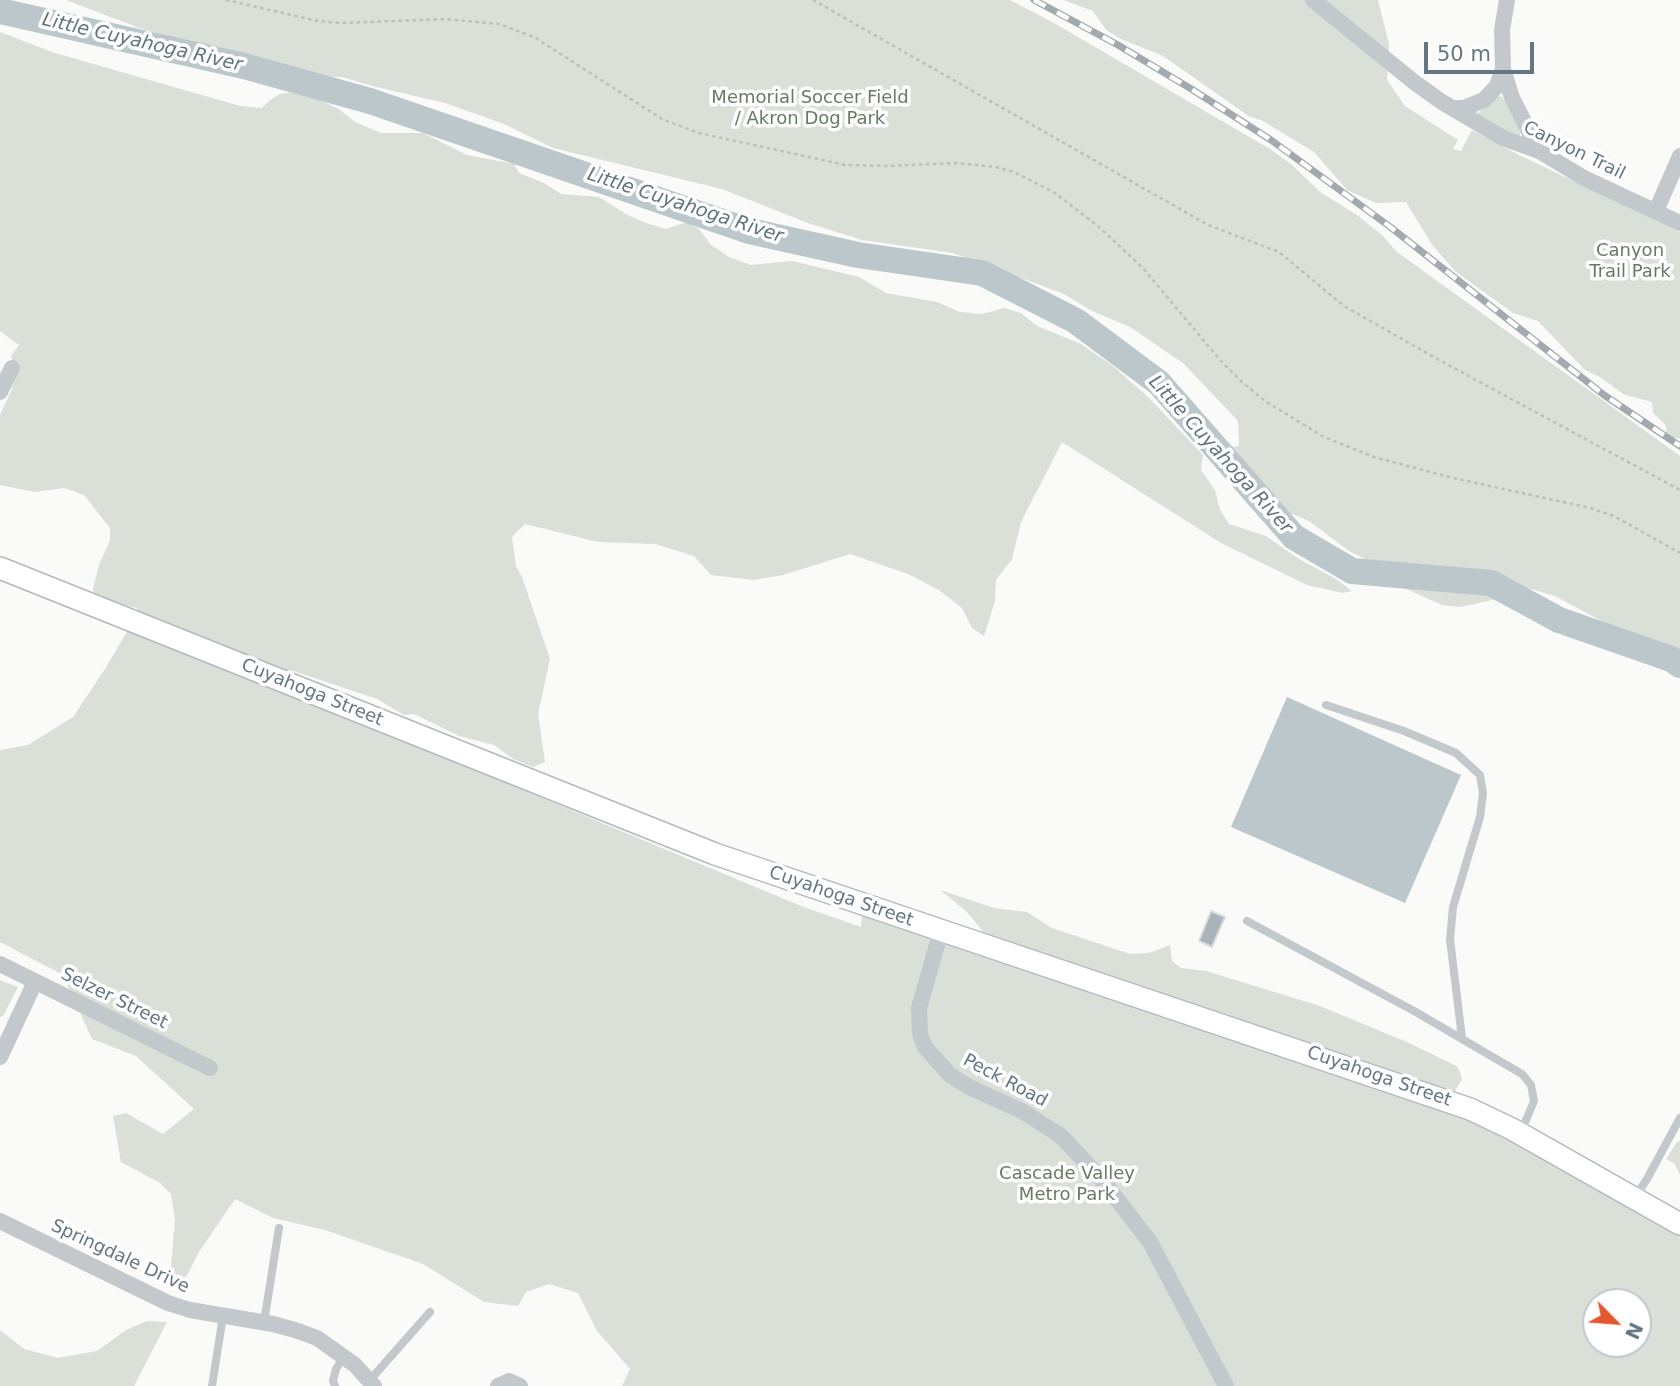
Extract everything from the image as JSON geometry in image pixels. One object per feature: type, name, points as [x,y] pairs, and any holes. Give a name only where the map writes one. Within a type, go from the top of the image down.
[{"type":"street","name":"Canyon Trail","points":[[1313,0],[1413,82],[1453,108],[1503,138],[1539,151],[1584,178],[1680,223]]},
{"type":"street","points":[[1507,0],[1502,30],[1503,69],[1512,98],[1539,151]]},
{"type":"street","points":[[1453,108],[1464,108],[1484,100],[1497,86],[1503,69]]},
{"type":"street","points":[[1656,211],[1680,156]]},
{"type":"street","points":[[0,392],[12,368]]},
{"type":"street","name":"Cuyahoga Street","points":[[0,568],[715,854],[1470,1109],[1520,1133],[1680,1224]]},
{"type":"street","name":"Peck Road","points":[[941,931],[919,1008],[920,1034],[932,1058],[950,1075],[969,1087],[1022,1111],[1061,1136],[1103,1181],[1150,1242],[1226,1386]]},
{"type":"street","name":"Selzer Street","points":[[0,964],[210,1068]]},
{"type":"street","points":[[0,1057],[35,982]]},
{"type":"street","name":"Springdale Drive","points":[[0,1221],[168,1303],[190,1310],[295,1329],[317,1338],[344,1356],[372,1383]]},
{"type":"street","points":[[498,1386],[509,1381],[520,1386]]},
{"type":"lane","points":[[1326,705],[1404,730],[1456,753],[1480,775],[1483,793],[1480,817],[1453,907],[1450,939],[1462,1038]]},
{"type":"lane","points":[[1247,921],[1462,1038],[1522,1074],[1531,1085],[1534,1101],[1520,1133]]},
{"type":"lane","points":[[1634,1198],[1680,1118]]},
{"type":"lane","points":[[264,1322],[279,1228]]},
{"type":"lane","points":[[372,1383],[430,1312]]},
{"type":"lane","points":[[212,1386],[223,1316]]},
{"type":"lane","points":[[335,1386],[333,1381],[336,1369],[344,1356]]},
{"type":"path","points":[[226,0],[318,22],[445,19],[499,24],[542,41],[662,119],[699,132],[845,164],[876,166],[956,163],[996,167],[1014,172],[1055,193],[1100,227],[1143,268],[1220,360],[1242,382],[1265,401],[1324,437],[1352,450],[1401,464],[1590,508],[1614,516],[1680,553]]},
{"type":"path","points":[[813,0],[1208,225],[1279,252],[1344,306],[1680,490]]},
{"type":"green space","name":"Memorial Soccer Field / Akron Dog Park","points":[[66,0],[1010,0],[1270,149],[1291,164],[1320,192],[1357,215],[1383,236],[1397,252],[1680,456],[1680,657],[1622,632],[1555,596],[1528,588],[1506,597],[1460,607],[1442,605],[1404,588],[1383,568],[1349,551],[1309,521],[1278,508],[1266,498],[1225,448],[1239,446],[1238,421],[1183,363],[1130,327],[1092,311],[1064,294],[953,253],[862,240],[808,223],[722,189],[553,148],[504,124],[445,103],[342,77],[312,76],[279,68],[142,29]]},
{"type":"green space","name":"Canyon Trail Park","points":[[1063,0],[1378,0],[1389,44],[1387,80],[1405,106],[1458,140],[1453,149],[1461,151],[1472,130],[1680,232],[1680,438],[1674,438],[1667,433],[1665,424],[1653,413],[1652,402],[1623,394],[1585,370],[1538,321],[1513,313],[1456,272],[1433,246],[1406,202],[1376,203],[1347,190],[1314,152],[1261,120],[1250,117],[1163,56],[1106,30],[1093,11]]},
{"type":"green space","points":[[0,32],[52,52],[240,106],[262,108],[280,94],[301,91],[339,109],[355,122],[381,133],[423,133],[467,155],[514,164],[519,173],[544,183],[561,194],[599,197],[646,223],[666,229],[687,222],[700,230],[710,244],[729,257],[751,265],[792,261],[859,277],[886,293],[937,302],[960,312],[982,314],[1004,308],[1021,313],[1037,326],[1081,344],[1113,366],[1148,397],[1203,455],[1201,470],[1215,490],[1220,510],[1229,524],[1266,536],[1352,591],[1343,593],[1307,585],[1221,543],[1062,442],[1021,522],[1012,559],[996,580],[995,601],[984,636],[972,628],[962,608],[939,590],[908,574],[850,554],[783,575],[754,580],[711,575],[694,556],[655,544],[598,542],[525,524],[512,537],[516,566],[550,659],[538,714],[545,762],[533,767],[513,759],[494,745],[459,736],[414,714],[404,715],[377,699],[293,671],[271,669],[139,619],[137,608],[104,605],[95,600],[93,589],[99,565],[110,540],[110,528],[84,495],[64,488],[35,492],[0,485],[0,415],[12,389],[15,368],[11,356],[19,345],[0,331]]},
{"type":"green space","points":[[1498,96],[1502,97],[1520,136],[1515,136],[1477,114]]},
{"type":"green space","name":"Cascade Valley Metro Park","points":[[128,630],[451,760],[801,906],[861,927],[863,904],[996,947],[966,911],[940,890],[994,908],[1027,912],[1052,928],[1130,954],[1149,953],[1170,945],[1172,961],[1181,968],[1206,971],[1320,1006],[1409,1043],[1458,1067],[1462,1079],[1455,1091],[1429,1093],[1680,1224],[1680,1386],[622,1386],[630,1369],[597,1331],[578,1293],[549,1284],[526,1292],[518,1306],[484,1302],[423,1264],[325,1230],[273,1218],[235,1199],[199,1252],[186,1277],[170,1280],[175,1219],[171,1194],[160,1183],[121,1162],[113,1116],[126,1113],[163,1134],[194,1109],[136,1056],[92,1039],[63,975],[0,942],[0,750],[28,745],[73,717]]},
{"type":"green space","points":[[0,980],[18,987],[0,1017]]},
{"type":"green space","points":[[1680,1141],[1680,1175],[1674,1163],[1666,1159]]},
{"type":"green space","points":[[147,1321],[167,1322],[134,1386],[0,1386],[0,1330],[24,1349],[58,1358],[97,1351],[126,1330]]},
{"type":"shaded area","points":[[1287,697],[1461,775],[1405,903],[1231,827]]},
{"type":"building","points":[[1211,911],[1225,917],[1212,947],[1199,941]]},
{"type":"waterway","name":"Little Cuyahoga River","points":[[0,11],[244,66],[370,101],[749,231],[858,255],[982,273],[1076,321],[1159,383],[1294,537],[1352,571],[1491,583],[1559,620],[1671,659],[1680,665]]},
{"type":"railway","points":[[1034,0],[1118,45],[1271,140],[1389,226],[1604,395],[1680,446]]}]
